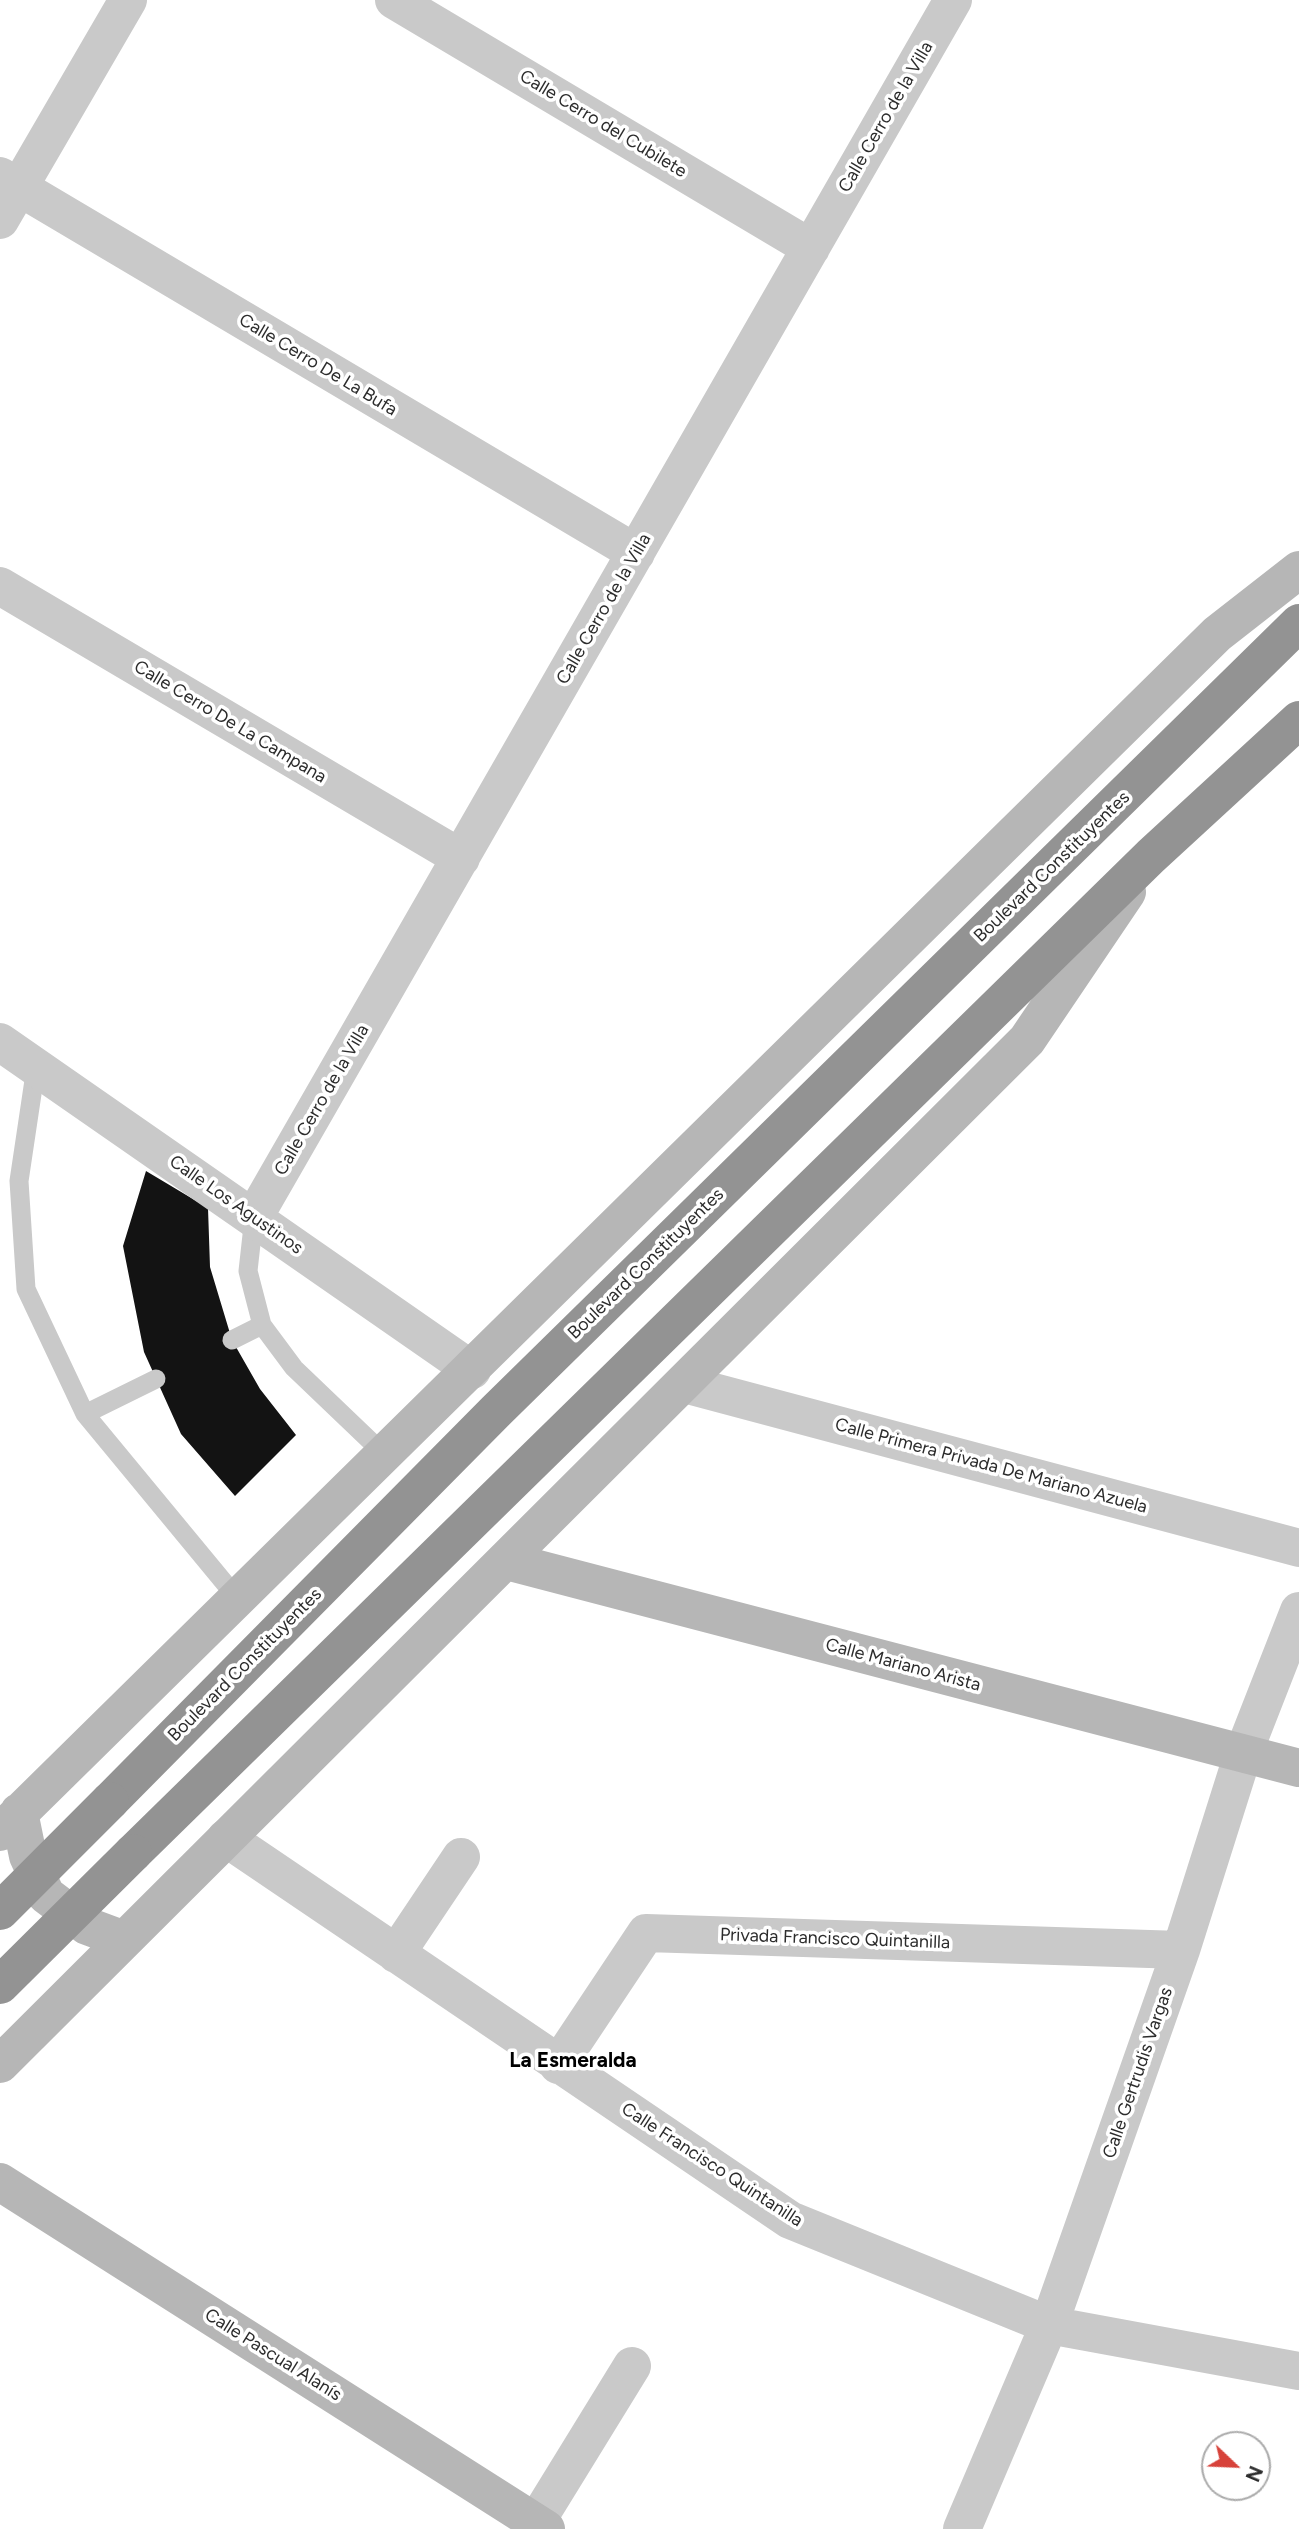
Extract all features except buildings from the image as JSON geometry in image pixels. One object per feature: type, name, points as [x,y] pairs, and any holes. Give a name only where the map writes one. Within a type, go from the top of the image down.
[{"type":"highway","name":"Boulevard Constituyentes","points":[[0,1911],[496,1411],[1299,623]]},
{"type":"highway","points":[[0,1985],[527,1464],[1151,856],[1299,720]]},
{"type":"main road","points":[[122,1939],[87,1926],[46,1895],[10,1822],[1217,634],[1299,570]]},
{"type":"main road","points":[[0,2064],[122,1939],[507,1561],[1027,1040],[1151,856]]},
{"type":"main road","name":"Calle Mariano Arista","points":[[507,1561],[1299,1769]]},
{"type":"main road","name":"Calle Pascual Alanís","points":[[0,2182],[541,2526]]},
{"type":"street","points":[[0,220],[9,182],[128,0]]},
{"type":"street","name":"Calle Cerro del Cubilete","points":[[394,0],[811,248]]},
{"type":"street","name":"Calle Cerro de la Villa","points":[[254,1217],[953,0]]},
{"type":"street","name":"Calle Cerro De La Bufa","points":[[9,182],[636,554]]},
{"type":"street","name":"Calle Cerro De La Campana","points":[[0,586],[461,858]]},
{"type":"street","name":"Calle Los Agustinos","points":[[0,1042],[472,1370]]},
{"type":"street","name":"Calle Primera Privada De Mariano Azuela","points":[[684,1384],[1299,1548]]},
{"type":"street","name":"Calle Gertrudis Vargas","points":[[962,2529],[1049,2325],[1181,1950],[1243,1754],[1299,1611]]},
{"type":"street","name":"Calle Francisco Quintanilla","points":[[226,1838],[790,2220],[1049,2325],[1299,2371]]},
{"type":"street","points":[[396,1954],[461,1857]]},
{"type":"street","name":"Privada Francisco Quintanilla","points":[[558,2065],[646,1933],[1181,1950]]},
{"type":"street","points":[[541,2526],[632,2367]]},
{"type":"lane","points":[[36,1067],[19,1181],[26,1289],[85,1414],[237,1598]]},
{"type":"lane","points":[[254,1217],[248,1271],[262,1325],[294,1368],[384,1455]]},
{"type":"lane","points":[[232,1340],[262,1325]]},
{"type":"lane","points":[[85,1414],[156,1379]]},
{"type":"district","name":"La Esmeralda","points":[[573,2061]]}]
